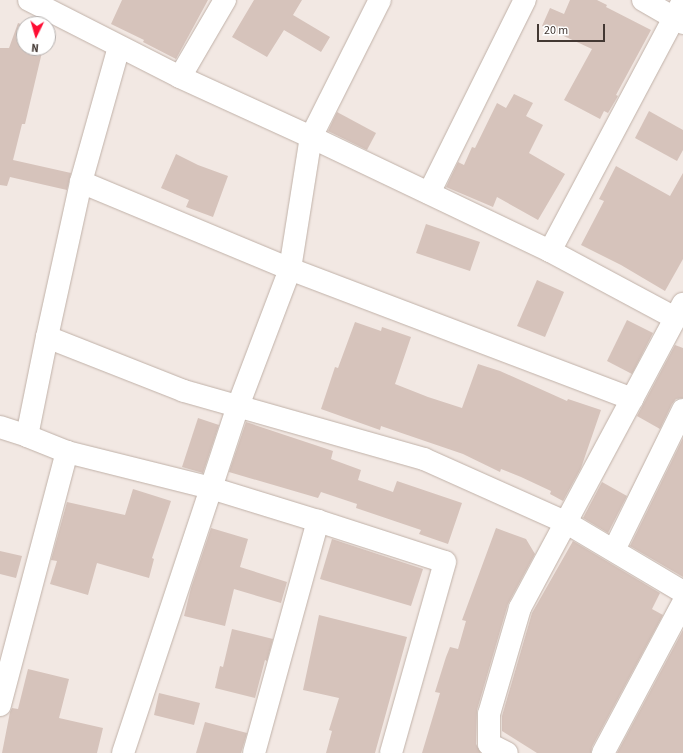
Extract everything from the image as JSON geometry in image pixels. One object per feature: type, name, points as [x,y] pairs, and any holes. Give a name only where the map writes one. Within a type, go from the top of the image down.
[{"type":"street","points":[[29,0],[180,77],[311,137],[679,311],[567,523],[520,608],[489,714],[489,744],[507,753]]},
{"type":"street","points":[[180,77],[225,0]]},
{"type":"street","points":[[123,753],[238,406],[290,269],[311,137],[380,0]]},
{"type":"street","points":[[429,193],[525,0]]},
{"type":"street","points":[[550,250],[680,14],[642,0]]},
{"type":"street","points":[[27,436],[81,182],[119,47]]},
{"type":"street","points":[[81,182],[290,269],[632,399]]},
{"type":"street","points":[[47,337],[184,391],[424,459],[567,523],[683,592]]},
{"type":"street","points":[[614,550],[683,410]]},
{"type":"street","points":[[0,427],[67,452],[211,488],[445,562],[392,753]]},
{"type":"street","points":[[0,705],[67,452]]},
{"type":"street","points":[[254,753],[318,521]]},
{"type":"street","points":[[603,753],[683,603]]},
{"type":"building","points":[[122,0],[208,0],[176,59],[143,42],[144,40],[111,24]]},
{"type":"building","points":[[254,0],[302,0],[293,15],[330,37],[321,52],[284,30],[267,57],[232,37]]},
{"type":"building","points":[[570,0],[597,0],[607,5],[606,7],[651,30],[616,95],[618,96],[608,113],[604,111],[600,119],[564,100],[592,49],[542,26],[550,8],[564,14]]},
{"type":"building","points":[[16,29],[16,56],[41,56],[25,124],[22,124],[13,160],[71,173],[67,190],[10,177],[7,186],[0,185],[0,48],[9,48]]},
{"type":"building","points":[[514,94],[533,103],[526,116],[543,125],[529,153],[565,174],[538,220],[497,197],[493,207],[446,187],[458,162],[464,165],[472,147],[475,148],[497,103],[506,108]]},
{"type":"building","points":[[649,111],[683,130],[683,150],[677,161],[635,138]]},
{"type":"building","points":[[337,112],[376,133],[367,150],[328,131]]},
{"type":"building","points":[[176,154],[198,165],[228,176],[213,217],[186,207],[189,200],[161,188]]},
{"type":"building","points":[[616,166],[670,196],[683,173],[683,259],[665,291],[621,265],[581,245],[604,201],[599,199]]},
{"type":"building","points":[[426,224],[480,242],[470,271],[416,253]]},
{"type":"building","points":[[537,280],[564,292],[545,337],[517,326]]},
{"type":"building","points":[[627,320],[653,333],[632,374],[607,361]]},
{"type":"building","points":[[355,322],[381,331],[382,327],[411,337],[395,384],[428,397],[462,408],[478,364],[500,371],[567,401],[568,399],[601,410],[581,468],[563,501],[550,494],[551,491],[501,469],[500,472],[463,454],[381,426],[380,430],[321,409],[335,367],[338,368]]},
{"type":"building","points":[[675,345],[683,348],[683,398],[676,399],[672,404],[660,429],[637,416]]},
{"type":"building","points":[[198,418],[219,425],[203,473],[182,467]]},
{"type":"building","points":[[246,422],[333,451],[331,459],[361,470],[358,480],[393,492],[397,481],[462,503],[448,544],[419,534],[421,530],[356,508],[357,504],[321,492],[318,498],[229,472]]},
{"type":"building","points":[[683,438],[683,577],[630,546]]},
{"type":"building","points":[[602,482],[627,496],[608,533],[583,518]]},
{"type":"building","points":[[133,489],[171,501],[152,558],[154,559],[149,578],[97,563],[88,595],[50,584],[57,561],[51,560],[67,502],[125,515]]},
{"type":"building","points":[[211,528],[248,539],[240,567],[287,582],[281,603],[234,589],[225,626],[184,616],[191,588]]},
{"type":"building","points":[[496,528],[526,539],[535,554],[508,604],[477,710],[476,744],[481,753],[422,753],[440,693],[435,692],[446,657],[450,647],[458,649],[466,621],[462,620]]},
{"type":"building","points":[[332,539],[423,569],[411,606],[320,579]]},
{"type":"building","points":[[573,541],[660,593],[652,609],[663,615],[592,747],[591,753],[537,753],[502,731],[502,716],[532,613]]},
{"type":"building","points":[[0,551],[22,556],[16,578],[0,574]]},
{"type":"building","points":[[319,615],[407,637],[375,753],[326,753],[332,731],[329,730],[339,698],[303,690]]},
{"type":"building","points":[[232,629],[273,639],[267,661],[265,660],[255,698],[215,688],[220,666],[223,667]]},
{"type":"building","points":[[683,630],[683,753],[617,753]]},
{"type":"building","points":[[28,669],[69,679],[59,718],[103,728],[97,753],[2,753],[10,712],[12,708],[18,709]]},
{"type":"building","points":[[159,693],[200,703],[194,725],[154,715]]},
{"type":"building","points":[[205,722],[247,733],[241,753],[196,753]]}]
